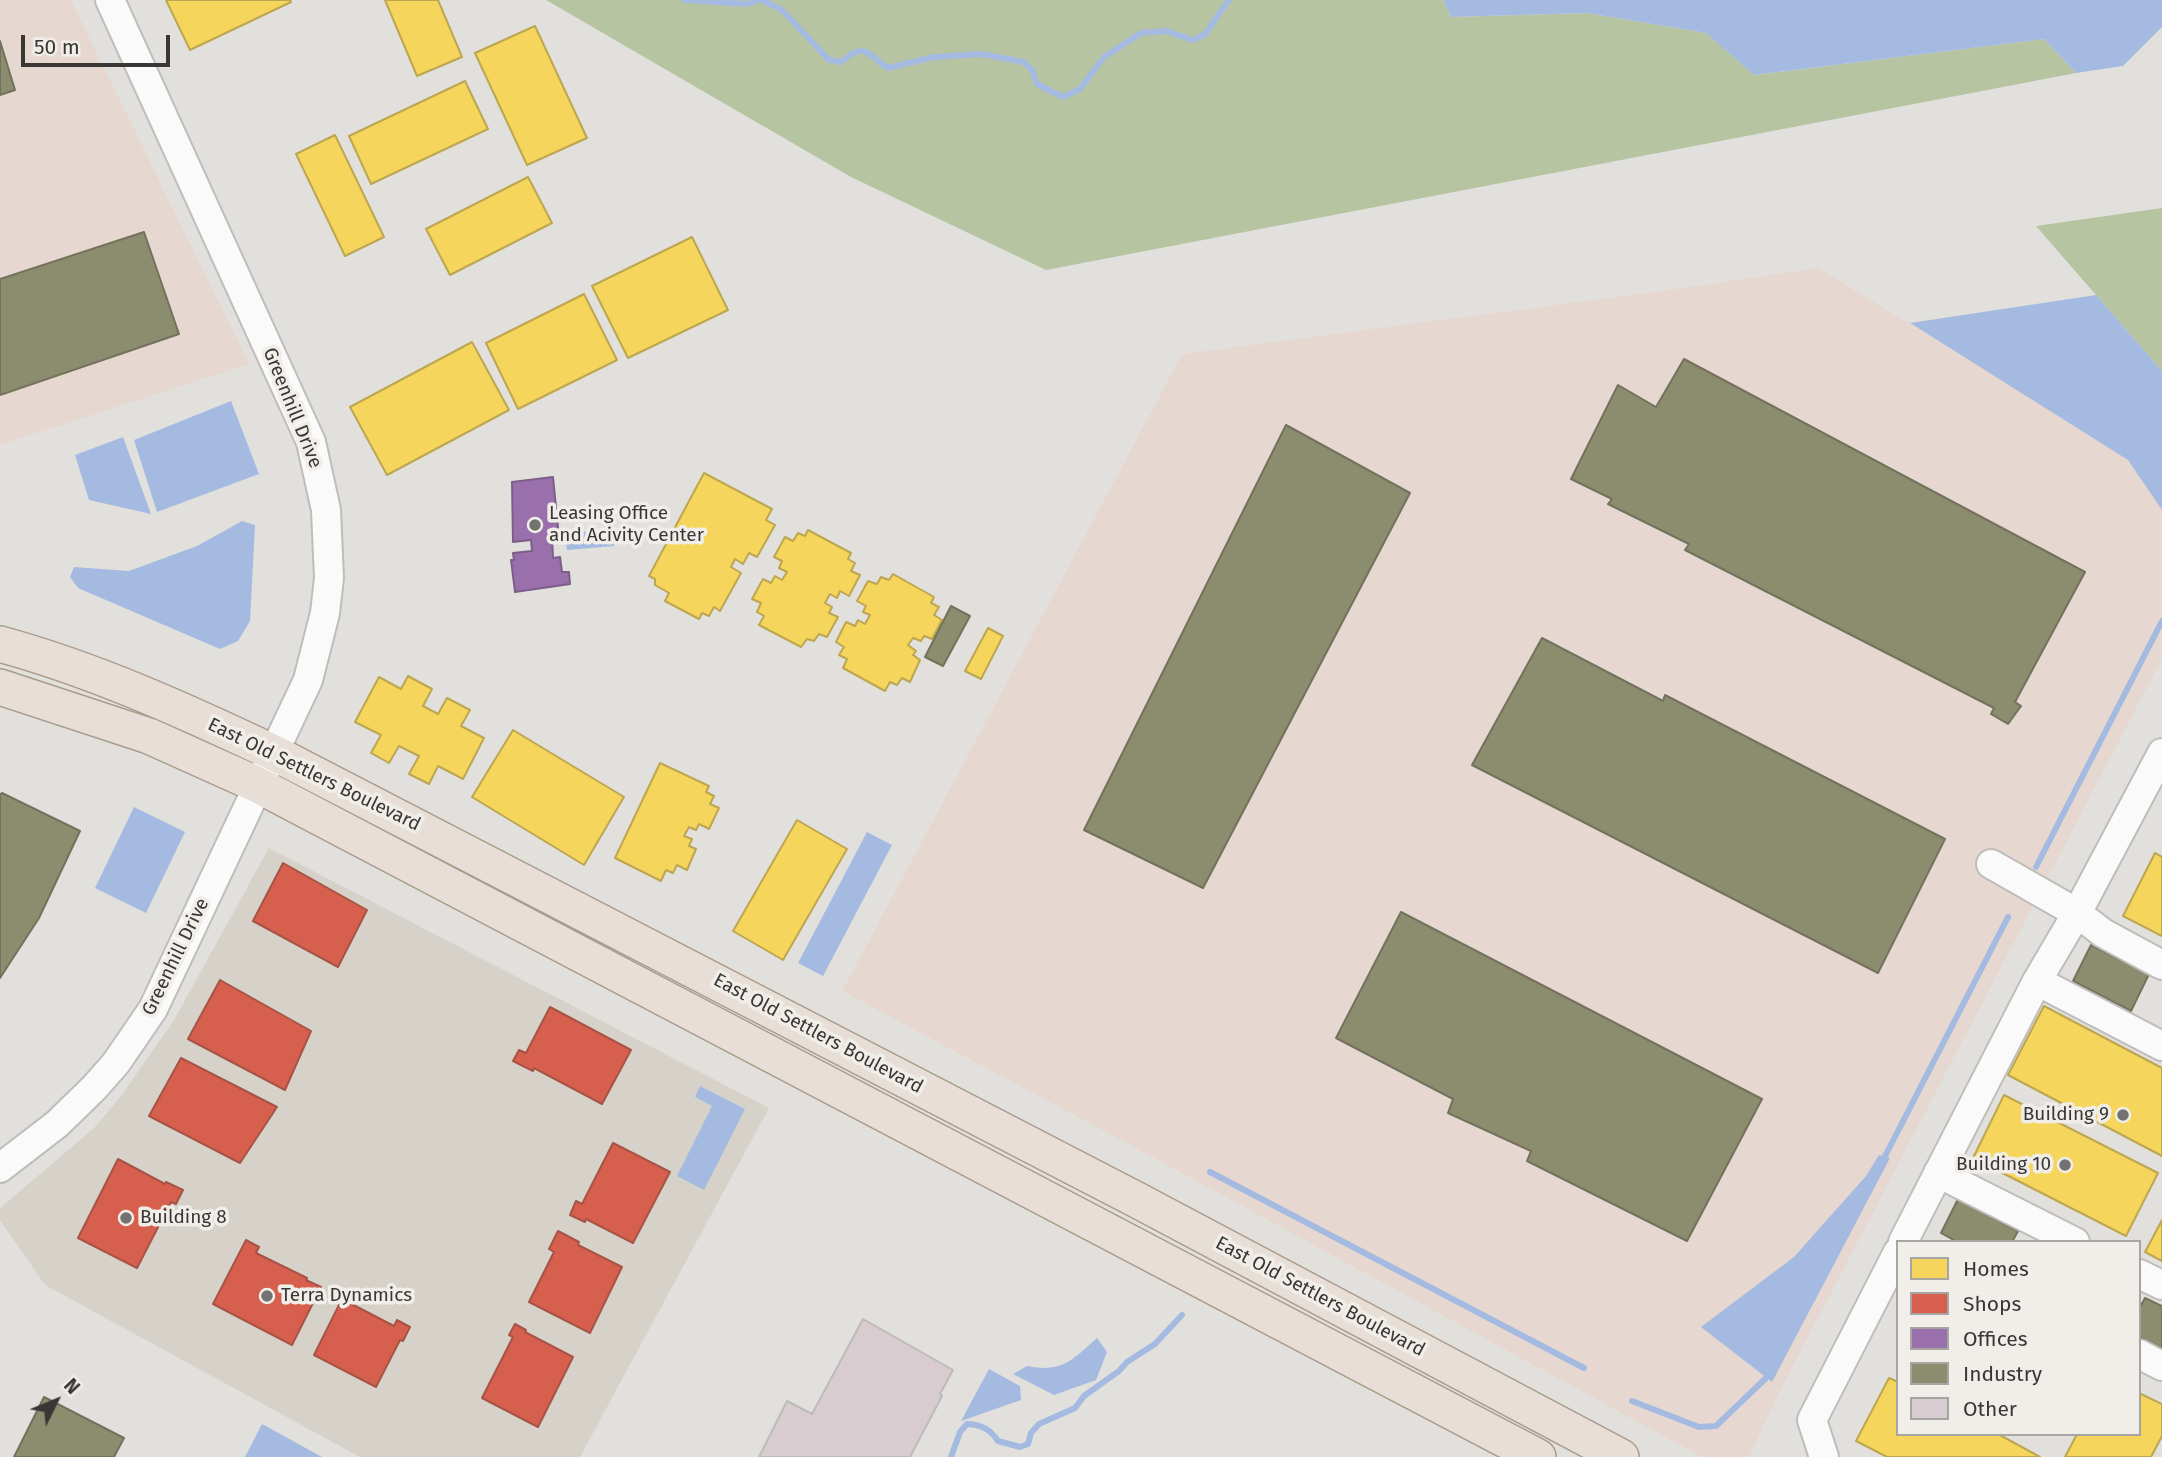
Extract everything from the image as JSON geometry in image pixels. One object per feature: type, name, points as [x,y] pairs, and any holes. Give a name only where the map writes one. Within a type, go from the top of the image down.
[{"type":"main road","name":"East Old Settlers Boulevard","points":[[0,644],[51,658],[164,702],[274,753],[1149,1206],[1621,1457]]},
{"type":"main road","name":"East Old Settlers Boulevard","points":[[0,687],[149,736],[258,785],[1538,1457]]},
{"type":"street","name":"Greenhill Drive","points":[[0,1168],[57,1124],[94,1088],[135,1037],[152,1009],[308,680],[325,613],[329,578],[329,544],[320,476],[311,442],[110,0]]},
{"type":"street","points":[[1911,1240],[1938,1173],[2038,981],[2162,753]]},
{"type":"street","points":[[1991,864],[2077,912],[2103,933],[2162,965]]},
{"type":"street","points":[[2038,981],[2162,1046]]},
{"type":"street","points":[[1938,1173],[2072,1240]]},
{"type":"street","points":[[1824,1457],[1812,1420],[1896,1267]]},
{"type":"street","points":[[2141,1275],[2162,1285]]},
{"type":"street","points":[[2141,1355],[2162,1366]]},
{"type":"shaded area","points":[[0,0],[71,0],[249,364],[0,445]]},
{"type":"shaded area","points":[[1818,268],[2128,460],[2162,510],[2162,659],[1782,1387],[1749,1457],[1702,1457],[842,991],[1182,354]]},
{"type":"shaded area","points":[[269,848],[769,1108],[580,1457],[360,1457],[45,1285],[0,1220],[0,1208],[94,1128],[121,1096],[174,1020]]},
{"type":"green space","points":[[546,0],[1443,0],[1451,17],[1587,13],[1706,33],[1755,75],[2044,39],[2076,73],[1046,270],[851,177]]},
{"type":"green space","points":[[2162,208],[2162,371],[2036,226]]},
{"type":"water","points":[[1443,0],[2162,0],[2162,27],[2123,66],[2076,73],[2044,39],[1754,75],[1706,33],[1587,13],[1451,17]]},
{"type":"water","points":[[2096,295],[2162,371],[2162,510],[2128,460],[1910,323]]},
{"type":"water","points":[[231,401],[259,474],[157,512],[134,440]]},
{"type":"water","points":[[123,437],[151,514],[89,500],[75,455]]},
{"type":"water","points":[[242,521],[255,525],[250,621],[238,641],[220,649],[78,588],[70,577],[74,567],[129,571],[197,546]]},
{"type":"water","points":[[612,529],[614,546],[567,550],[565,534]]},
{"type":"water","points":[[134,807],[185,832],[146,913],[95,888]]},
{"type":"water","points":[[867,832],[892,845],[823,976],[798,963]]},
{"type":"water","points":[[700,1086],[745,1109],[704,1190],[677,1176],[712,1106],[695,1097]]},
{"type":"water","points":[[1879,1155],[1890,1158],[1772,1382],[1701,1327],[1794,1257],[1866,1176]]},
{"type":"water","points":[[1097,1338],[1107,1352],[1096,1380],[1054,1395],[1013,1374],[1027,1366],[1050,1368],[1066,1363]]},
{"type":"water","points":[[989,1369],[1020,1386],[1021,1400],[961,1421]]},
{"type":"water","points":[[262,1424],[322,1457],[245,1457]]},
{"type":"building: Homes","points":[[166,0],[290,0],[291,2],[190,50]]},
{"type":"building: Homes","points":[[385,0],[438,0],[462,57],[417,76]]},
{"type":"building: Homes","points":[[535,26],[587,138],[527,165],[475,53]]},
{"type":"building: Homes","points":[[465,81],[488,129],[371,184],[349,136]]},
{"type":"building: Homes","points":[[335,135],[384,237],[345,256],[296,154]]},
{"type":"building: Homes","points":[[528,177],[552,223],[450,275],[426,229]]},
{"type":"building: Homes","points":[[692,237],[728,310],[628,358],[592,286]]},
{"type":"building: Homes","points":[[584,294],[617,360],[518,409],[486,343]]},
{"type":"building: Homes","points":[[472,342],[509,410],[387,475],[350,407]]},
{"type":"building: Homes","points":[[704,473],[772,509],[766,520],[775,525],[757,557],[749,553],[743,564],[735,559],[731,567],[741,573],[720,611],[714,607],[709,616],[702,613],[699,619],[665,601],[669,593],[655,585],[655,579],[649,576]]},
{"type":"building: Homes","points":[[808,530],[851,553],[848,559],[855,563],[851,571],[860,575],[849,596],[840,591],[837,598],[830,594],[825,603],[832,607],[829,613],[838,617],[827,637],[819,634],[814,641],[807,639],[801,647],[759,625],[764,616],[757,612],[761,603],[752,599],[763,579],[771,583],[775,576],[782,580],[787,572],[779,568],[782,561],[774,557],[785,537],[793,541],[798,533],[805,536]]},
{"type":"building: Homes","points":[[893,574],[934,597],[931,603],[939,607],[934,615],[942,620],[932,639],[924,636],[921,641],[913,638],[908,645],[916,651],[913,655],[920,660],[910,682],[902,678],[897,685],[890,682],[885,691],[843,668],[847,659],[839,655],[844,647],[836,642],[846,622],[855,626],[858,620],[865,624],[870,615],[863,612],[866,606],[857,601],[868,581],[877,584],[881,577],[889,580]]},
{"type":"building: Homes","points":[[988,628],[1003,636],[981,679],[965,671]]},
{"type":"building: Homes","points":[[408,676],[432,689],[423,706],[438,714],[447,698],[470,710],[461,726],[484,738],[463,779],[438,766],[429,784],[409,774],[419,756],[399,746],[389,763],[371,753],[381,735],[355,722],[379,677],[401,689]]},
{"type":"building: Homes","points":[[513,730],[624,797],[584,865],[472,797]]},
{"type":"building: Homes","points":[[660,763],[709,786],[706,792],[714,796],[710,804],[719,808],[709,829],[699,824],[696,830],[689,827],[684,836],[692,839],[689,846],[696,849],[687,870],[677,865],[673,873],[666,870],[661,881],[615,858]]},
{"type":"building: Homes","points":[[797,820],[847,849],[783,960],[733,931]]},
{"type":"building: Homes","points":[[2155,853],[2162,857],[2162,936],[2123,916]]},
{"type":"building: Homes","name":"Building 9","points":[[2044,1006],[2162,1068],[2162,1156],[2008,1075]]},
{"type":"building: Homes","name":"Building 10","points":[[2004,1095],[2158,1173],[2126,1236],[1973,1158]]},
{"type":"building: Homes","points":[[2162,1220],[2162,1261],[2145,1252]]},
{"type":"building: Homes","points":[[1889,1378],[1896,1381],[1896,1436],[2002,1436],[2040,1457],[1887,1457],[1856,1441]]},
{"type":"building: Homes","points":[[2141,1394],[2162,1404],[2162,1436],[2151,1457],[2065,1457],[2076,1436],[2141,1436]]},
{"type":"building: Shops","points":[[283,863],[367,910],[338,967],[253,921]]},
{"type":"building: Shops","points":[[220,980],[311,1031],[285,1090],[188,1039]]},
{"type":"building: Shops","points":[[550,1007],[631,1050],[602,1104],[534,1068],[533,1071],[513,1061],[519,1050],[526,1053]]},
{"type":"building: Shops","points":[[181,1058],[277,1107],[240,1163],[149,1116]]},
{"type":"building: Shops","points":[[613,1143],[670,1172],[633,1243],[586,1219],[585,1222],[570,1215],[576,1201],[582,1204]]},
{"type":"building: Shops","name":"Building 8","points":[[118,1159],[165,1184],[166,1182],[183,1190],[176,1204],[171,1202],[137,1268],[78,1238]]},
{"type":"building: Shops","points":[[558,1231],[579,1242],[578,1245],[622,1267],[590,1333],[529,1302],[554,1252],[549,1249]]},
{"type":"building: Shops","name":"Terra Dynamics","points":[[246,1240],[259,1247],[256,1253],[321,1287],[292,1345],[213,1304]]},
{"type":"building: Shops","points":[[342,1299],[394,1326],[397,1320],[410,1327],[403,1341],[400,1340],[376,1387],[314,1355]]},
{"type":"building: Shops","points":[[515,1324],[573,1357],[538,1427],[482,1398],[513,1337],[509,1335]]},
{"type":"building: Offices","name":"Leasing Office and Acivity Center","points":[[553,477],[559,537],[552,537],[553,558],[560,557],[562,572],[569,572],[570,584],[515,592],[511,560],[514,560],[513,553],[532,551],[531,540],[513,542],[512,482]]},
{"type":"building: Industry","points":[[0,41],[15,90],[0,95]]},
{"type":"building: Industry","points":[[144,232],[179,334],[0,395],[0,279]]},
{"type":"building: Industry","points":[[1684,359],[2085,572],[2015,702],[2021,706],[2008,724],[1991,714],[1994,708],[1685,550],[1689,544],[1608,504],[1612,499],[1571,479],[1618,385],[1656,407]]},
{"type":"building: Industry","points":[[1286,425],[1410,493],[1203,888],[1084,830]]},
{"type":"building: Industry","points":[[951,606],[970,616],[943,666],[925,657]]},
{"type":"building: Industry","points":[[1542,638],[1663,701],[1665,695],[1945,839],[1878,973],[1472,765]]},
{"type":"building: Industry","points":[[2,793],[80,831],[39,918],[0,978],[0,795]]},
{"type":"building: Industry","points":[[1401,912],[1762,1099],[1687,1241],[1527,1161],[1531,1151],[1448,1113],[1453,1099],[1336,1038]]},
{"type":"building: Industry","points":[[2091,945],[2149,974],[2131,1011],[2073,981]]},
{"type":"building: Industry","points":[[1958,1199],[2018,1231],[2013,1240],[1953,1240],[1941,1233]]},
{"type":"building: Industry","points":[[2145,1298],[2162,1306],[2162,1349],[2141,1338],[2141,1305]]},
{"type":"building: Industry","points":[[44,1397],[124,1438],[114,1457],[14,1457]]},
{"type":"building: Other","points":[[863,1319],[953,1370],[910,1457],[759,1457],[787,1401],[812,1414]]},
{"type":"waterway","points":[[685,0],[747,4],[759,0]]},
{"type":"waterway","points":[[762,0],[782,10],[829,60],[841,62],[861,51],[870,54],[888,68],[934,57],[981,54],[1024,62],[1032,70],[1037,84],[1063,97],[1080,89],[1104,57],[1141,33],[1166,31],[1193,40],[1205,34],[1229,0]]},
{"type":"waterway","points":[[2036,867],[2162,621]]},
{"type":"waterway","points":[[1881,1164],[2008,917]]},
{"type":"waterway","points":[[1210,1172],[1584,1368]]},
{"type":"waterway","points":[[951,1457],[960,1432],[967,1424],[985,1428],[998,1441],[1020,1447],[1028,1444],[1031,1433],[1039,1424],[1075,1408],[1084,1396],[1155,1344],[1182,1315]]},
{"type":"waterway","points":[[1632,1401],[1699,1427],[1716,1426],[1766,1378],[1770,1370]]},
{"type":"place","name":"Leasing Office and Acivity Center","points":[[535,525]]},
{"type":"place","name":"Building 9","points":[[2123,1115]]},
{"type":"place","name":"Building 10","points":[[2065,1165]]},
{"type":"place","name":"Building 8","points":[[126,1218]]},
{"type":"place","name":"Terra Dynamics","points":[[267,1296]]}]
